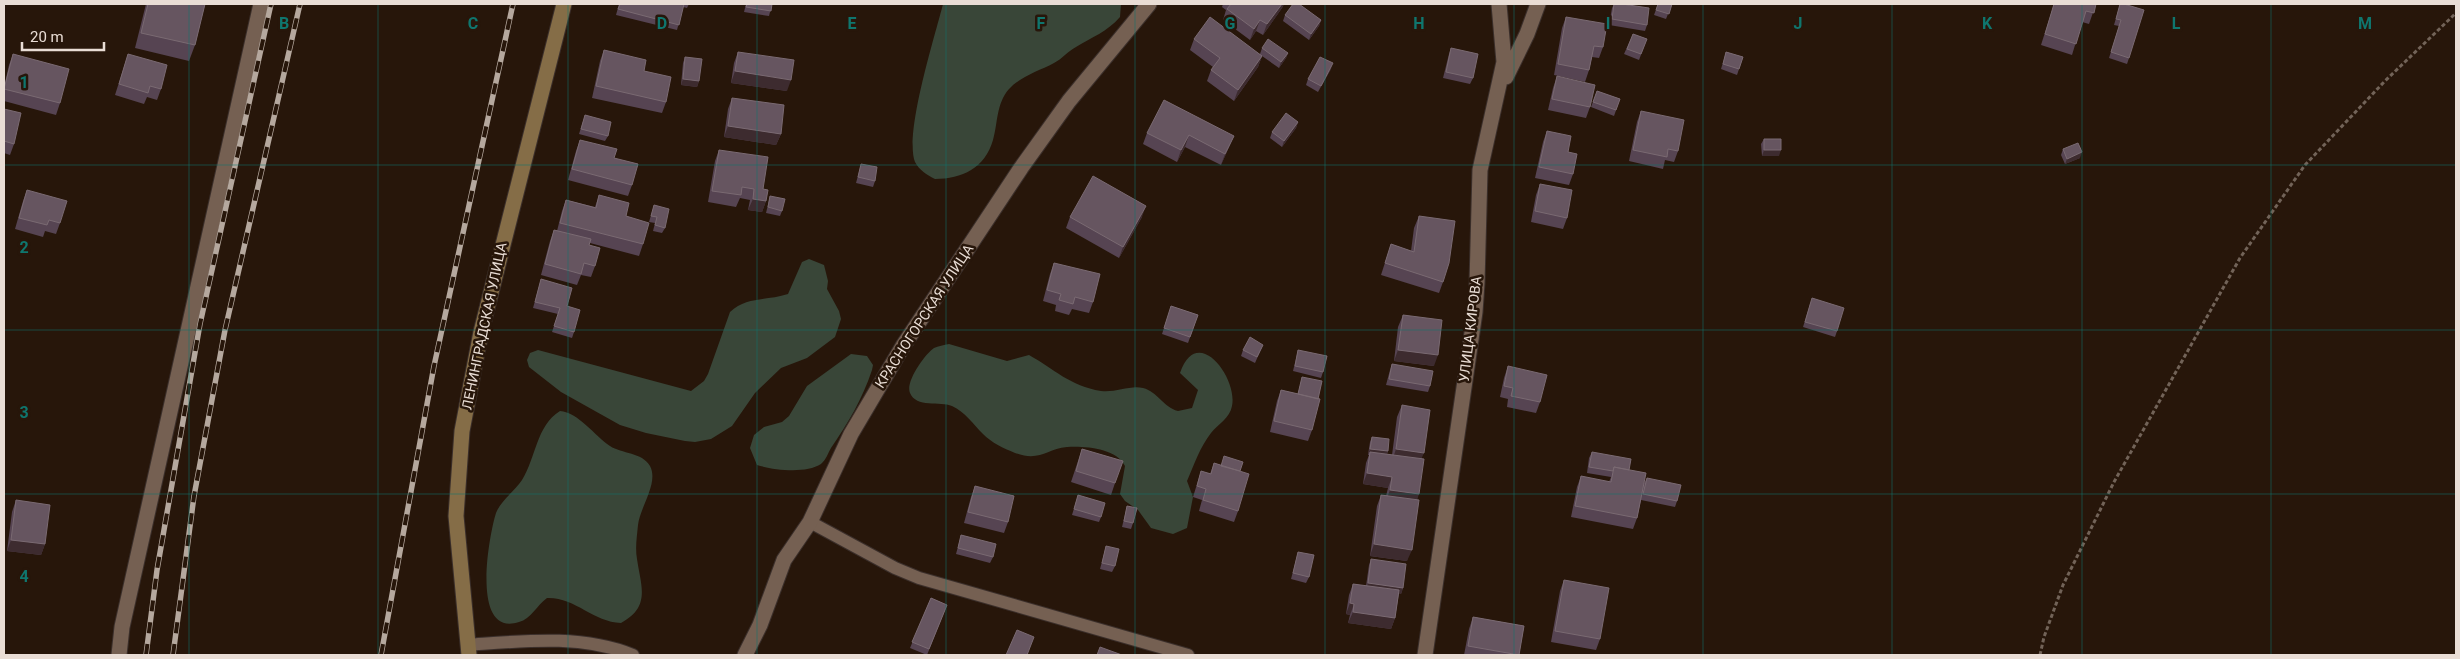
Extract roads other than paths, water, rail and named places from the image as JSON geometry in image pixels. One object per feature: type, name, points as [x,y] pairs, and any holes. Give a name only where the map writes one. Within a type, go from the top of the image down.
[{"type":"main road","name":"ЛЕНИНГРАДСКАЯ УЛИЦА","points":[[468,650],[456,516],[462,431],[481,332],[564,4]]},
{"type":"street","points":[[120,655],[122,628],[261,4]]},
{"type":"street","name":"КРАСНОГОРСКАЯ УЛИЦА","points":[[745,655],[760,625],[784,560],[810,522],[851,434],[914,330],[1031,153],[1069,101],[1150,4]]},
{"type":"street","name":"УЛИЦА КИРОВА","points":[[1425,655],[1478,283],[1480,170],[1498,95],[1504,46],[1499,4]]},
{"type":"street","points":[[1498,95],[1527,34],[1538,4]]},
{"type":"lane","points":[[810,522],[895,568],[919,578],[1188,655]]},
{"type":"lane","points":[[468,650],[551,640],[608,648],[634,655]]},
{"type":"railway","points":[[146,655],[157,570],[200,324],[271,4]]},
{"type":"railway","points":[[173,655],[194,496],[225,330],[300,4]]},
{"type":"railway","points":[[381,655],[434,366],[513,4]]}]
